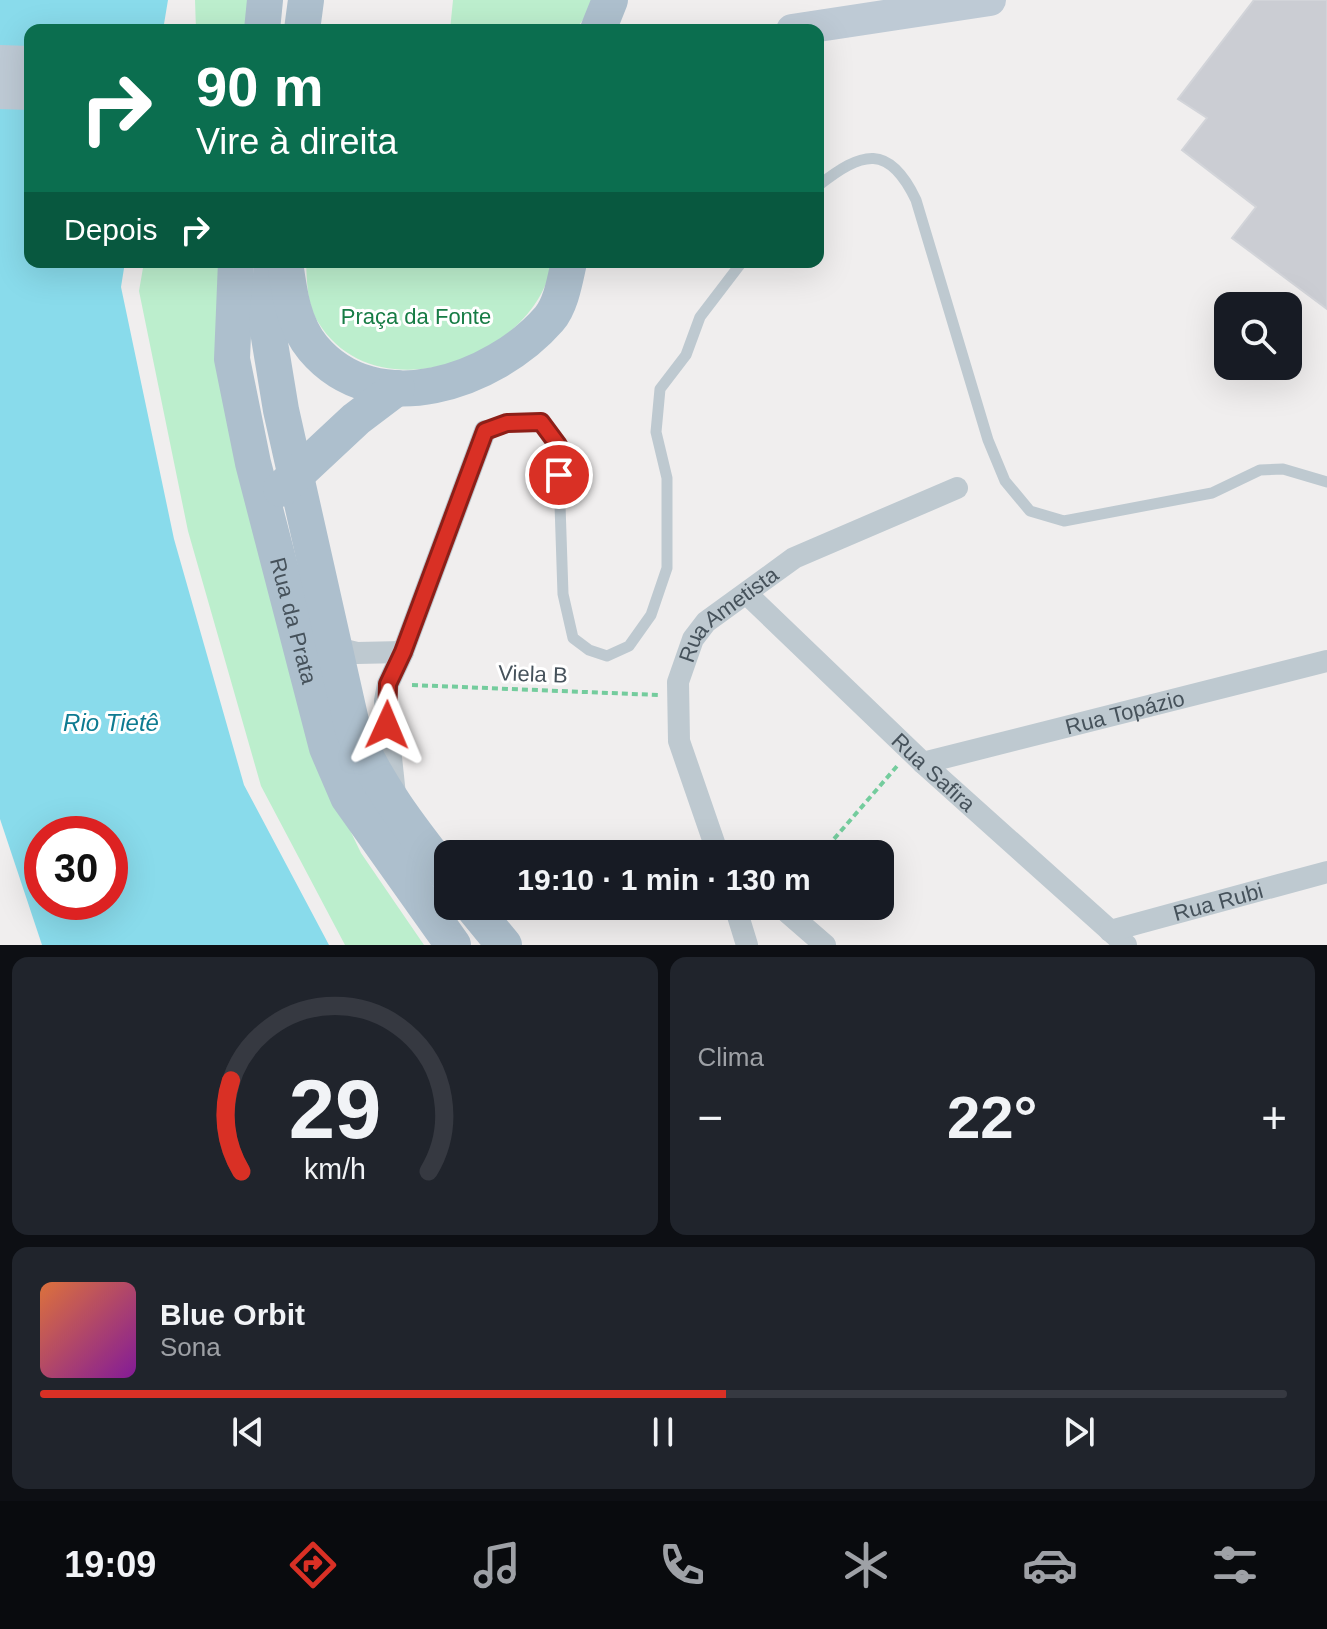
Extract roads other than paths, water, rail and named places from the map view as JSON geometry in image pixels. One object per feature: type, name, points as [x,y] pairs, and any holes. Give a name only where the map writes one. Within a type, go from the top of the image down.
[{"type":"main road","points":[[263,24],[265,0]]},
{"type":"main road","points":[[303,24],[306,0]]},
{"type":"main road","points":[[600,24],[610,0]]},
{"type":"main road","points":[[824,25],[990,0]]},
{"type":"main road","points":[[0,61],[24,62]]},
{"type":"main road","points":[[0,93],[24,94]]},
{"type":"main road","name":"Rua da Prata","points":[[236,268],[232,359],[265,507],[327,748],[348,797],[452,942]]},
{"type":"main road","name":"Rua da Prata","points":[[272,268],[267,325],[295,474],[353,730],[372,773],[397,812],[434,858]]},
{"type":"main road","points":[[286,268],[291,306],[313,348],[352,380],[397,388],[428,387],[476,373],[504,360],[551,317],[568,268]]},
{"type":"main road","points":[[265,507],[295,474],[356,419],[397,388]]},
{"type":"main road","points":[[483,920],[504,945]]},
{"type":"street","points":[[397,812],[385,701],[388,684],[403,652],[485,431]]},
{"type":"street","name":"Rua Ametista","points":[[713,840],[679,741],[677,696],[693,639],[706,622],[794,558],[957,488]]},
{"type":"street","name":"Rua Safira","points":[[747,594],[916,757],[1118,938]]},
{"type":"street","points":[[332,647],[357,653],[403,652]]},
{"type":"street","name":"Rua Topázio","points":[[916,757],[1327,661]]},
{"type":"street","name":"Rua Rubi","points":[[1118,938],[1327,872]]},
{"type":"street","points":[[739,920],[747,945]]},
{"type":"street","points":[[796,920],[825,945]]},
{"type":"lane","points":[[824,181],[844,165],[866,157],[884,161],[903,172],[916,200],[988,440],[1005,481],[1030,511],[1064,521],[1212,493],[1260,470],[1283,469],[1327,482]]},
{"type":"lane","points":[[485,431],[507,423],[541,422],[558,445],[563,594],[573,638],[589,650],[607,656],[629,646],[651,615],[667,568],[667,478],[656,432],[660,389],[686,355],[700,317],[737,268]]},
{"type":"water","name":"Rio Tietê","points":[[0,0],[168,0],[164,24],[24,24],[24,268],[124,268],[121,287],[174,539],[244,785],[329,945],[42,945],[34,920],[128,920],[128,816],[24,816],[24,891],[0,819]]},
{"type":"park label","name":"Praça da Fonte","points":[[416,316]]}]
